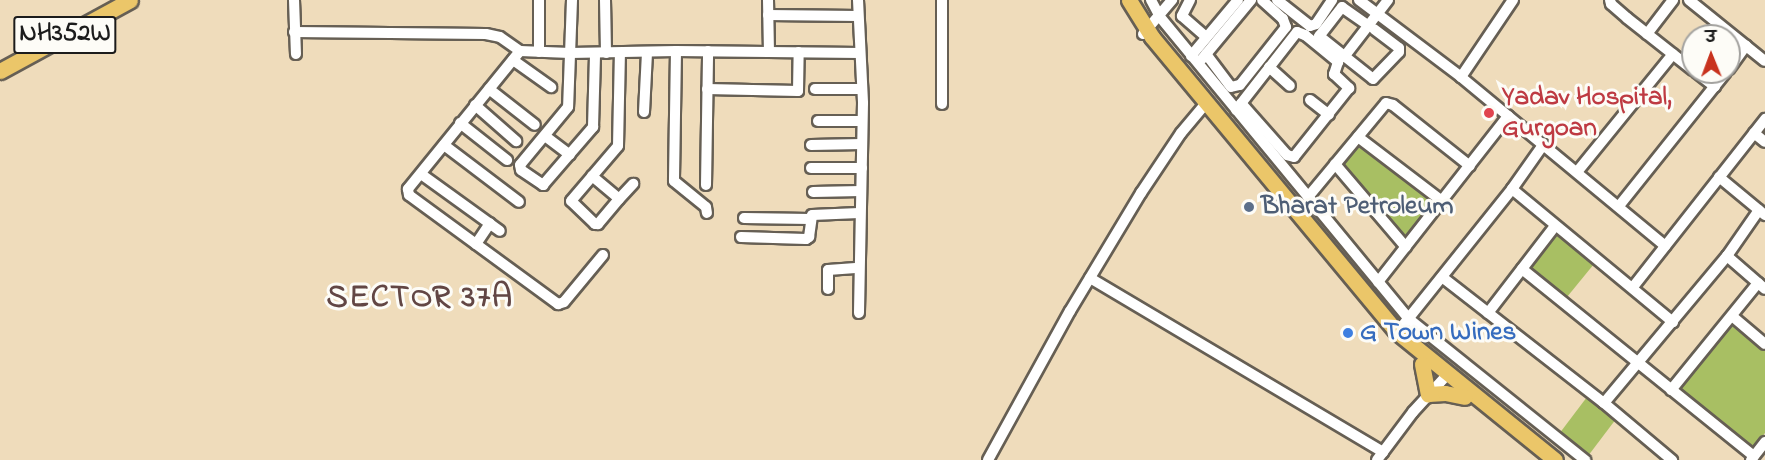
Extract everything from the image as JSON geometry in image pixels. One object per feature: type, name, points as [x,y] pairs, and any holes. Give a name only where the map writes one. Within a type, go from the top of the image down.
[{"type":"highway","name":"NH352W","points":[[0,62],[110,0]]},
{"type":"highway","name":"NH352W","points":[[0,71],[130,0]]},
{"type":"highway","points":[[1122,0],[1203,107],[1360,296],[1465,397],[1544,460]]},
{"type":"highway","points":[[1129,0],[1145,32],[1360,296],[1376,322],[1422,364],[1444,377],[1556,460]]},
{"type":"highway","points":[[1422,364],[1428,394],[1445,393],[1465,397]]},
{"type":"street","points":[[294,0],[296,54]]},
{"type":"street","points":[[539,0],[539,52]]},
{"type":"street","points":[[572,0],[568,108],[520,164],[521,170],[545,185],[593,127],[605,0]]},
{"type":"street","points":[[768,0],[769,51]]},
{"type":"street","points":[[858,0],[862,89],[859,314]]},
{"type":"street","points":[[942,0],[942,104]]},
{"type":"street","points":[[1151,0],[1160,17],[1194,59],[1238,106],[1292,157],[1297,156],[1349,88],[1335,76],[1338,62],[1305,35],[1296,33],[1238,106]]},
{"type":"street","points":[[1145,32],[1172,0]]},
{"type":"street","points":[[1190,0],[1182,16],[1206,37]]},
{"type":"street","points":[[1194,59],[1206,37],[1238,0]]},
{"type":"street","points":[[1194,59],[1206,54],[1251,0]]},
{"type":"street","points":[[1206,54],[1231,87],[1240,85],[1286,27],[1283,19],[1262,0]]},
{"type":"street","points":[[1282,2],[1307,26],[1312,26],[1332,0]]},
{"type":"street","points":[[1359,0],[1461,77],[1665,246]]},
{"type":"street","points":[[1345,58],[1380,16],[1388,0]]},
{"type":"street","points":[[1461,77],[1513,0]]},
{"type":"street","points":[[1610,0],[1611,4],[1681,60]]},
{"type":"street","points":[[1647,34],[1673,0]]},
{"type":"street","points":[[1689,0],[1765,61]]},
{"type":"street","points":[[1343,7],[1371,27],[1399,48],[1376,78],[1370,78],[1319,36],[1333,16],[1343,7]]},
{"type":"street","points":[[768,15],[858,16]]},
{"type":"street","points":[[294,32],[486,34],[500,37],[520,51],[539,52],[799,51],[860,53]]},
{"type":"street","points":[[1741,53],[1746,46]]},
{"type":"street","points":[[520,51],[408,189],[409,195],[561,304],[603,255]]},
{"type":"street","points":[[676,51],[674,180],[706,207],[707,213]]},
{"type":"street","points":[[706,185],[708,51]]},
{"type":"street","points":[[707,89],[796,92],[799,51]]},
{"type":"street","points":[[620,53],[618,146],[571,201],[595,224],[601,222],[633,184]]},
{"type":"street","points":[[644,112],[647,53]]},
{"type":"street","points":[[1577,172],[1673,54]]},
{"type":"street","points":[[513,60],[551,87]]},
{"type":"street","points":[[1269,67],[1290,86]]},
{"type":"street","points":[[1711,84],[1715,87]]},
{"type":"street","points":[[1619,206],[1717,84]]},
{"type":"street","points":[[489,89],[535,125]]},
{"type":"street","points":[[815,89],[862,89]]},
{"type":"street","points":[[1310,100],[1329,115]]},
{"type":"street","points":[[1308,197],[1389,103],[1470,166]]},
{"type":"street","points":[[475,105],[516,141]]},
{"type":"street","points":[[1238,106],[1308,197],[1408,319],[1585,460]]},
{"type":"street","points":[[988,460],[1141,192],[1181,133],[1203,107]]},
{"type":"street","points":[[1378,282],[1508,116]]},
{"type":"street","points":[[1633,287],[1765,119]]},
{"type":"street","points":[[818,122],[862,121]]},
{"type":"street","points":[[460,123],[507,160]]},
{"type":"street","points":[[1754,133],[1765,142]]},
{"type":"street","points":[[545,136],[570,155]]},
{"type":"street","points":[[1358,137],[1442,201]]},
{"type":"street","points":[[811,145],[862,144]]},
{"type":"street","points":[[444,145],[519,202]]},
{"type":"street","points":[[1396,332],[1512,189],[1543,145]]},
{"type":"street","points":[[1335,164],[1406,247]]},
{"type":"street","points":[[811,168],[862,168]]},
{"type":"street","points":[[421,174],[500,231]]},
{"type":"street","points":[[592,176],[619,199]]},
{"type":"street","points":[[1604,403],[1762,213],[1719,177]]},
{"type":"street","points":[[1512,189],[1633,287],[1672,322]]},
{"type":"street","points":[[813,192],[861,191]]},
{"type":"street","points":[[741,237],[808,238],[812,215],[859,213]]},
{"type":"street","points":[[744,218],[810,219]]},
{"type":"street","points":[[476,244],[490,224]]},
{"type":"street","points":[[1488,313],[1555,226]]},
{"type":"street","points":[[1671,390],[1732,316],[1762,286],[1727,256]]},
{"type":"street","points":[[828,290],[828,270],[859,268]]},
{"type":"street","points":[[1522,269],[1752,458],[1765,442]]},
{"type":"street","points":[[1442,277],[1604,403],[1672,460]]},
{"type":"street","points":[[1090,278],[1380,456],[1444,377]]},
{"type":"street","points":[[1732,316],[1765,344]]},
{"type":"green space","points":[[1359,143],[1434,204],[1405,239],[1341,165]]},
{"type":"green space","points":[[1555,233],[1594,264],[1567,297],[1529,266]]},
{"type":"green space","points":[[1731,322],[1765,349],[1765,433],[1752,449],[1677,389]]},
{"type":"green space","points":[[1587,397],[1616,419],[1588,456],[1559,434]]},
{"type":"place","name":"Yadav Hospital, Gurgoan","points":[[1489,113]]},
{"type":"place","name":"Bharat Petroleum","points":[[1249,207]]},
{"type":"place","name":"G Town Wines","points":[[1348,333]]},
{"type":"district","name":"SECTOR 37A","points":[[420,299]]}]
